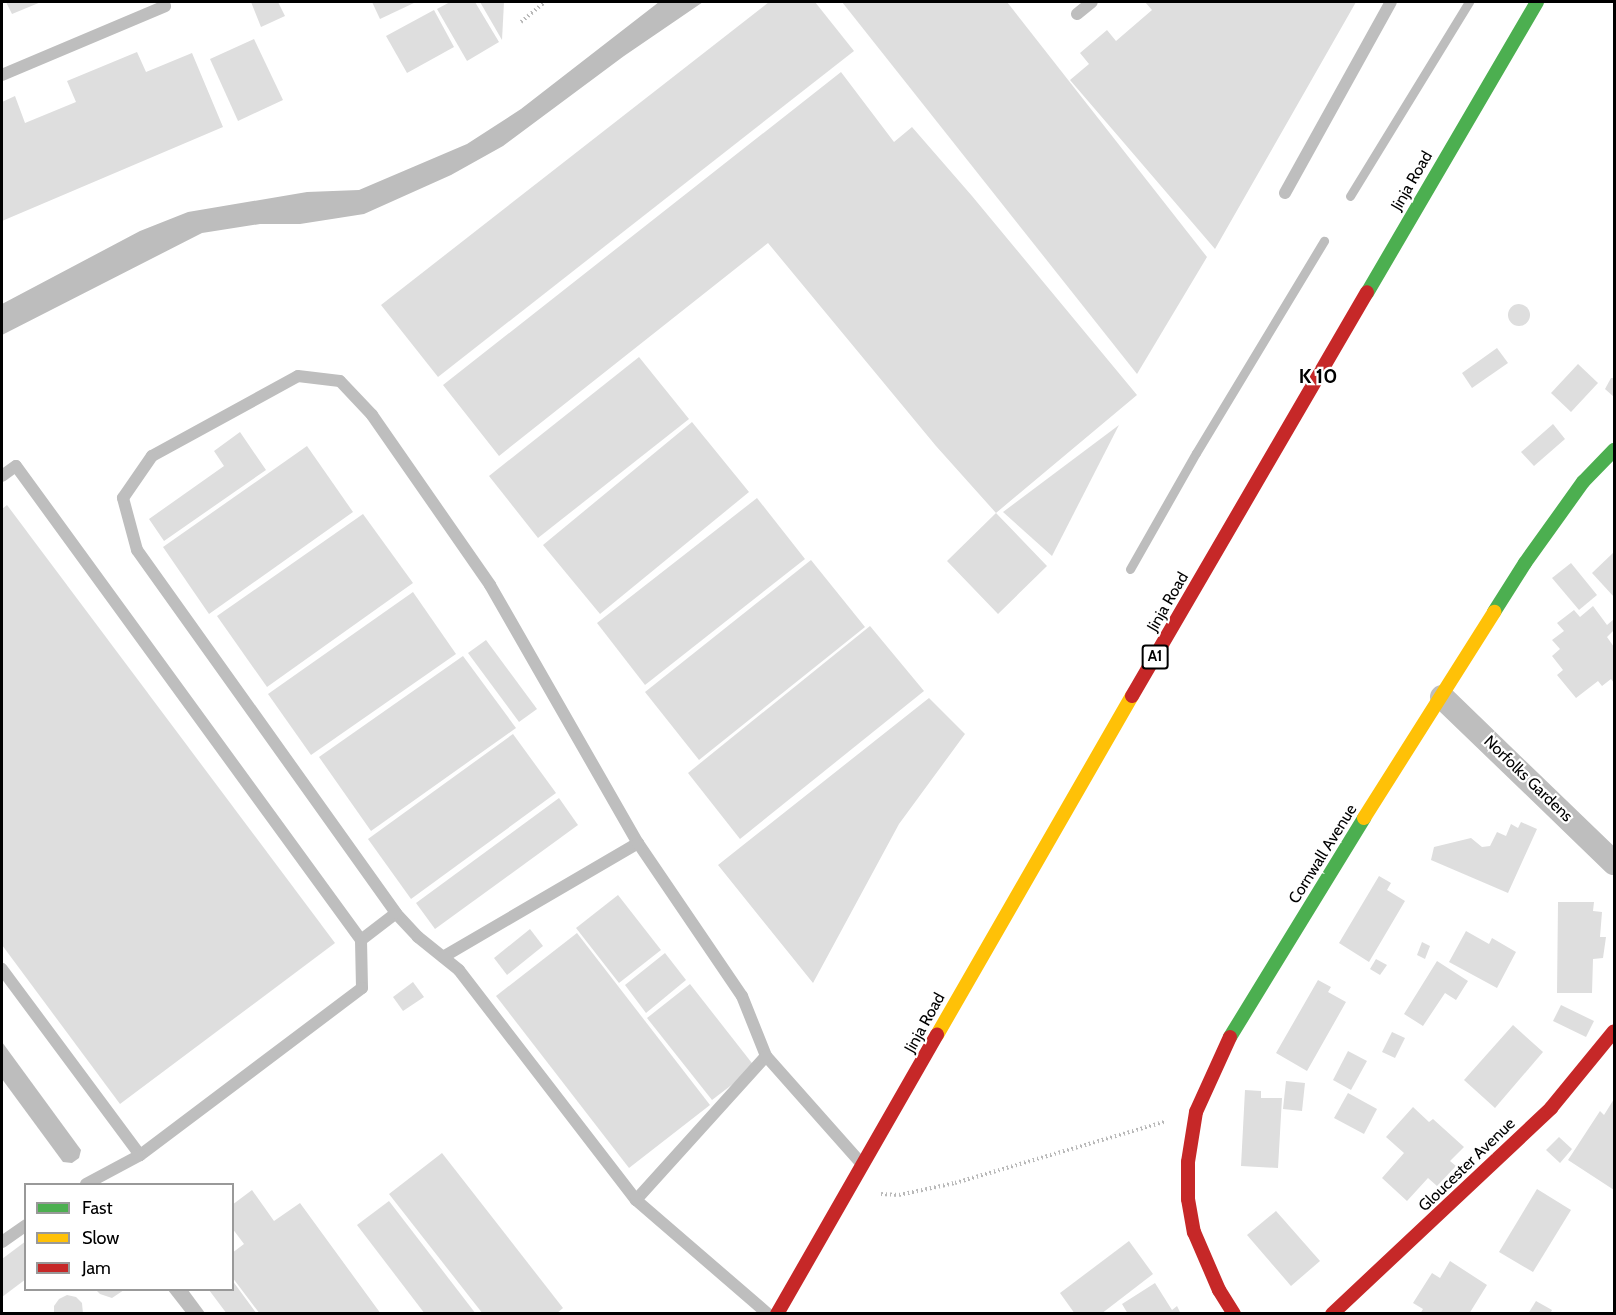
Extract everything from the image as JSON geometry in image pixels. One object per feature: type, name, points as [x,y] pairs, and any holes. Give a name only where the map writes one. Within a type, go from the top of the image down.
[{"type":"main road","name":"Jinja Road","points":[[777,1314],[1052,833],[1537,2]]},
{"type":"main road","name":"Cornwall Avenue","points":[[1234,1314],[1219,1290],[1194,1232],[1188,1199],[1188,1162],[1196,1112],[1222,1051],[1272,965],[1525,563],[1583,482],[1614,450]]},
{"type":"main road","name":"Gloucester Avenue","points":[[1332,1314],[1551,1108],[1614,1031]]},
{"type":"street","name":"Norfolks Gardens","points":[[1442,697],[1614,863]]},
{"type":"lane","points":[[1077,14],[1092,2]]},
{"type":"lane","points":[[1285,193],[1391,2]]},
{"type":"lane","points":[[2,75],[165,6]]},
{"type":"lane","points":[[768,1314],[636,1200],[459,970],[418,937],[396,913],[137,550],[123,498],[152,456],[298,376],[340,381],[372,415],[490,585],[638,843],[742,996],[766,1056],[864,1165]]},
{"type":"lane","points":[[2,476],[16,466],[361,940],[362,988],[140,1155],[106,1171],[89,1183]]},
{"type":"lane","points":[[443,957],[638,843]]},
{"type":"lane","points":[[361,940],[396,913]]},
{"type":"lane","points":[[2,969],[140,1155]]},
{"type":"lane","points":[[636,1200],[766,1056]]},
{"type":"lane","points":[[2,1242],[24,1226]]},
{"type":"path","points":[[521,22],[545,2]]},
{"type":"path","points":[[845,1194],[899,1194],[955,1183],[1196,1112]]},
{"type":"shaded area","points":[[659,2],[703,2],[624,56],[503,146],[451,175],[364,214],[300,224],[260,224],[202,233],[2,335],[2,304],[140,231],[188,212],[307,192],[359,190],[467,144],[521,109]]},
{"type":"shaded area","points":[[2,1042],[81,1150],[79,1158],[72,1163],[63,1162],[2,1079]]},
{"type":"shaded area","points":[[169,1291],[189,1291],[205,1313],[186,1313]]},
{"type":"building","points":[[6,2],[41,2],[12,14]]},
{"type":"building","points":[[251,2],[278,2],[285,16],[261,27]]},
{"type":"building","points":[[372,2],[416,2],[380,19]]},
{"type":"building","points":[[450,2],[475,2],[499,42],[467,61],[437,9]]},
{"type":"building","points":[[480,2],[504,2],[502,40]]},
{"type":"building","points":[[769,2],[815,2],[854,51],[438,377],[381,305]]},
{"type":"building","points":[[842,2],[1007,2],[1207,257],[1137,374]]},
{"type":"building","points":[[1145,2],[1356,2],[1215,249],[1070,80],[1089,64],[1080,53],[1107,30],[1116,41],[1152,10]]},
{"type":"building","points":[[434,10],[454,47],[407,73],[386,36]]},
{"type":"building","points":[[254,39],[283,100],[238,121],[210,59]]},
{"type":"building","points":[[137,52],[146,72],[192,53],[223,127],[2,221],[2,102],[15,96],[25,123],[76,102],[67,81]]},
{"type":"building","points":[[841,72],[894,142],[912,127],[1137,395],[996,513],[936,446],[768,243],[499,456],[443,385]]},
{"type":"building","points":[[1519,304],[1529,311],[1530,315],[1523,325],[1519,326],[1509,319],[1508,315],[1515,305]]},
{"type":"building","points":[[1497,348],[1508,363],[1472,388],[1462,373]]},
{"type":"building","points":[[639,357],[689,419],[538,538],[489,476]]},
{"type":"building","points":[[1578,364],[1598,383],[1571,412],[1551,393]]},
{"type":"building","points":[[1611,378],[1614,378],[1614,397],[1605,389]]},
{"type":"building","points":[[692,422],[749,492],[600,614],[543,545]]},
{"type":"building","points":[[1553,424],[1565,439],[1534,466],[1521,452]]},
{"type":"building","points":[[1119,425],[1052,556],[1003,512]]},
{"type":"building","points":[[240,432],[266,470],[164,541],[149,519],[224,466],[214,451]]},
{"type":"building","points":[[307,446],[353,512],[209,614],[163,547]]},
{"type":"building","points":[[757,498],[805,559],[645,685],[597,623]]},
{"type":"building","points":[[7,505],[335,943],[120,1104],[2,945],[2,509]]},
{"type":"building","points":[[996,513],[1047,566],[998,614],[947,561]]},
{"type":"building","points":[[363,514],[413,583],[267,687],[217,616]]},
{"type":"building","points":[[1614,552],[1614,597],[1592,573]]},
{"type":"building","points":[[811,560],[865,627],[699,760],[645,692]]},
{"type":"building","points":[[1571,563],[1597,595],[1579,610],[1552,578]]},
{"type":"building","points":[[413,592],[456,654],[311,755],[268,694]]},
{"type":"building","points":[[1593,606],[1607,625],[1614,619],[1614,630],[1607,637],[1614,647],[1614,683],[1611,679],[1602,686],[1598,681],[1576,698],[1557,675],[1563,670],[1552,656],[1560,649],[1552,640],[1564,631],[1557,623],[1574,610],[1580,617]]},
{"type":"building","points":[[870,626],[924,691],[740,839],[688,773]]},
{"type":"building","points":[[486,640],[537,709],[519,722],[468,653]]},
{"type":"building","points":[[463,656],[516,728],[371,831],[319,757]]},
{"type":"building","points":[[929,698],[965,734],[899,824],[813,983],[718,865]]},
{"type":"building","points":[[513,734],[556,793],[411,899],[368,839]]},
{"type":"building","points":[[559,798],[578,825],[435,929],[416,903]]},
{"type":"building","points":[[1521,822],[1537,829],[1508,893],[1431,860],[1434,847],[1471,838],[1482,847],[1490,846],[1497,832],[1506,836],[1511,824],[1518,828]]},
{"type":"building","points":[[1379,876],[1391,883],[1387,890],[1405,901],[1369,962],[1339,943]]},
{"type":"building","points":[[618,895],[661,950],[619,983],[576,928]]},
{"type":"building","points":[[1558,902],[1594,902],[1593,911],[1602,912],[1600,937],[1606,937],[1603,958],[1593,959],[1592,993],[1557,993]]},
{"type":"building","points":[[530,929],[543,946],[507,975],[494,958]]},
{"type":"building","points":[[1466,931],[1489,944],[1492,938],[1516,952],[1497,988],[1449,962]]},
{"type":"building","points":[[577,933],[710,1105],[629,1168],[496,996]]},
{"type":"building","points":[[1422,942],[1430,946],[1425,959],[1417,955]]},
{"type":"building","points":[[665,953],[686,980],[646,1013],[625,985]]},
{"type":"building","points":[[1376,959],[1387,965],[1380,975],[1370,969]]},
{"type":"building","points":[[1437,961],[1468,981],[1456,1000],[1445,993],[1423,1026],[1404,1014]]},
{"type":"building","points":[[1318,980],[1331,987],[1328,992],[1346,1002],[1307,1071],[1276,1053]]},
{"type":"building","points":[[413,982],[424,997],[403,1011],[393,997]]},
{"type":"building","points":[[690,984],[755,1067],[712,1100],[647,1018]]},
{"type":"building","points":[[1561,1005],[1594,1021],[1586,1037],[1553,1021]]},
{"type":"building","points":[[1513,1025],[1543,1052],[1495,1108],[1464,1080]]},
{"type":"building","points":[[1392,1032],[1405,1038],[1395,1058],[1382,1052]]},
{"type":"building","points":[[1348,1051],[1367,1061],[1351,1090],[1333,1080]]},
{"type":"building","points":[[1286,1081],[1305,1083],[1302,1111],[1283,1109]]},
{"type":"building","points":[[1245,1090],[1261,1091],[1261,1098],[1282,1098],[1278,1168],[1241,1166]]},
{"type":"building","points":[[1348,1093],[1377,1109],[1364,1134],[1334,1118]]},
{"type":"building","points":[[1614,1099],[1614,1190],[1568,1160],[1600,1111],[1604,1115]]},
{"type":"building","points":[[1413,1107],[1429,1122],[1433,1119],[1464,1147],[1450,1161],[1456,1166],[1437,1186],[1428,1178],[1407,1201],[1382,1178],[1404,1153],[1386,1137]]},
{"type":"building","points":[[1559,1137],[1572,1149],[1560,1163],[1546,1150]]},
{"type":"building","points":[[442,1153],[563,1308],[556,1314],[483,1314],[389,1194]]},
{"type":"building","points":[[1537,1189],[1571,1210],[1533,1272],[1499,1252]]},
{"type":"building","points":[[252,1190],[274,1221],[300,1203],[381,1314],[260,1314],[234,1280],[234,1252],[244,1244],[234,1231],[234,1204]]},
{"type":"building","points":[[389,1201],[476,1314],[425,1314],[357,1225]]},
{"type":"building","points":[[1276,1211],[1320,1261],[1291,1286],[1247,1235]]},
{"type":"building","points":[[1129,1241],[1153,1274],[1101,1314],[1075,1314],[1060,1293]]},
{"type":"building","points":[[24,1242],[24,1280],[2,1297],[2,1259]]},
{"type":"building","points":[[1450,1261],[1487,1285],[1469,1314],[1420,1314],[1423,1309],[1413,1303],[1432,1273],[1440,1278]]},
{"type":"building","points":[[234,1283],[257,1314],[227,1314],[210,1291],[234,1291]]},
{"type":"building","points":[[1155,1283],[1172,1310],[1177,1306],[1181,1314],[1128,1314],[1122,1304]]},
{"type":"building","points":[[97,1291],[122,1291],[112,1298]]},
{"type":"building","points":[[67,1295],[76,1297],[82,1303],[83,1314],[54,1314],[54,1306],[59,1299]]},
{"type":"building","points":[[1536,1301],[1552,1310],[1550,1314],[1528,1314]]},
{"type":"waterway","points":[[1350,196],[1469,2]]},
{"type":"waterway","points":[[1130,569],[1196,453],[1324,241]]},
{"type":"traffic: fast","points":[[1367,293],[1537,2]]},
{"type":"traffic: fast","points":[[1494,612],[1525,563],[1583,482],[1614,450]]},
{"type":"traffic: fast","points":[[1230,1037],[1364,818]]},
{"type":"traffic: slow","points":[[1364,818],[1494,612]]},
{"type":"traffic: slow","points":[[937,1035],[1132,696]]},
{"type":"traffic: jam","points":[[1132,696],[1367,293]]},
{"type":"traffic: jam","points":[[1332,1314],[1551,1108],[1614,1031]]},
{"type":"traffic: jam","points":[[777,1314],[937,1035]]},
{"type":"traffic: jam","points":[[1230,1037],[1196,1112],[1188,1162],[1188,1199],[1194,1232],[1219,1290],[1234,1314]]},
{"type":"district","name":"K 10","points":[[1318,376]]}]
